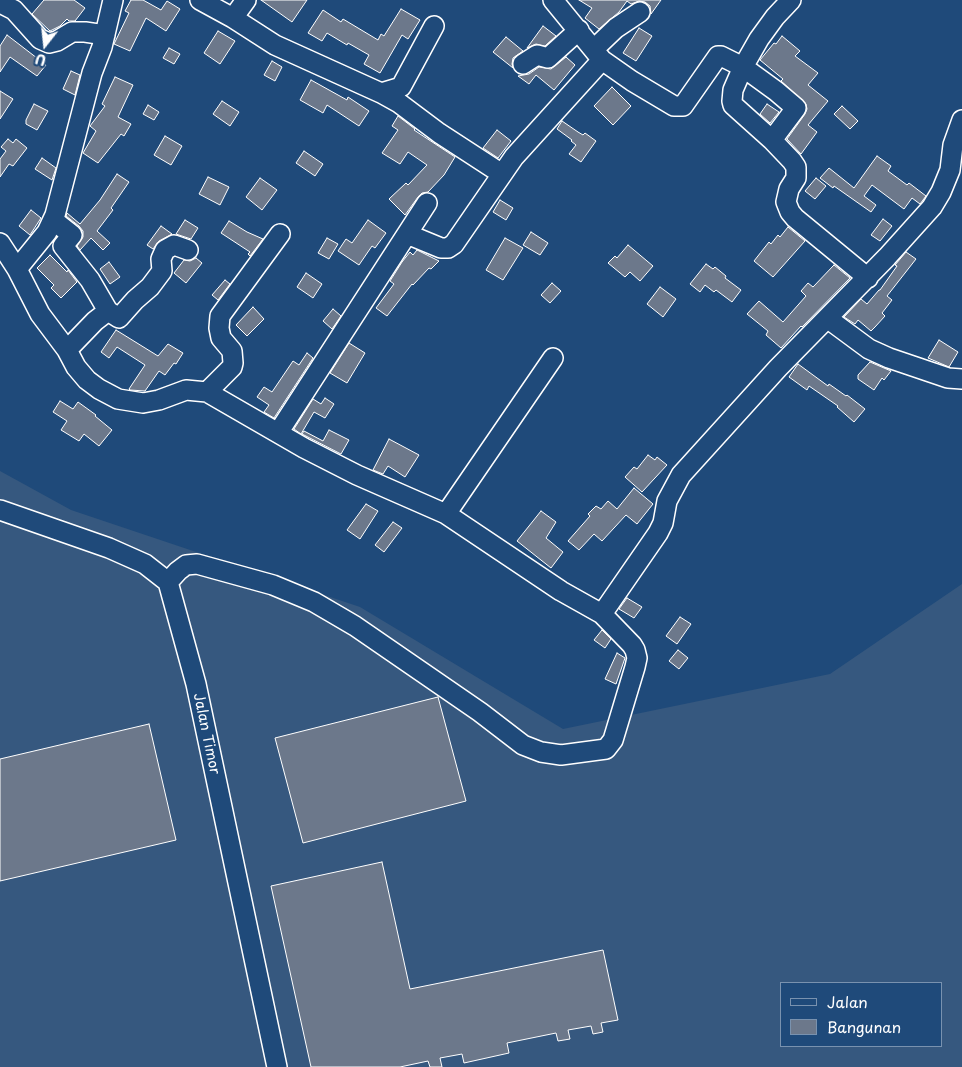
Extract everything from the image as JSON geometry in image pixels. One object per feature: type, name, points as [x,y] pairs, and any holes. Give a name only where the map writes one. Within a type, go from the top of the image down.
[{"type":"street","points":[[17,269],[47,232],[53,220],[113,0]]},
{"type":"street","points":[[200,0],[233,18],[275,45],[381,92],[502,174]]},
{"type":"street","points":[[233,18],[246,0]]},
{"type":"street","points":[[553,0],[598,55],[632,81],[670,105],[683,106],[718,56],[742,67],[796,108],[772,140]]},
{"type":"street","points":[[792,0],[770,24],[742,67],[731,97],[733,105],[792,161],[797,172],[786,202],[787,207],[795,218],[868,278]]},
{"type":"street","points":[[0,3],[14,10],[40,39],[49,43],[57,41],[72,32],[104,34]]},
{"type":"street","points":[[407,234],[441,248],[451,247],[514,157],[598,55],[616,28],[640,12]]},
{"type":"street","points":[[381,92],[401,86],[434,26]]},
{"type":"street","points":[[523,64],[537,55],[548,58],[579,30]]},
{"type":"street","points":[[602,614],[658,533],[663,523],[667,501],[681,475],[778,368],[868,278],[932,207],[956,171],[953,145],[962,120]]},
{"type":"street","points":[[278,433],[428,203]]},
{"type":"street","points":[[53,220],[72,235],[63,246],[90,280],[108,311],[119,318],[150,287],[162,271],[161,259],[165,250],[174,245],[188,250]]},
{"type":"street","points":[[207,392],[232,367],[233,363],[232,351],[221,338],[219,328],[220,316],[280,234]]},
{"type":"street","points":[[0,243],[17,269],[40,314],[76,367],[98,389],[118,399],[143,402],[159,400],[186,390],[207,392],[278,433],[358,475],[446,514],[561,591],[602,614],[632,645],[637,658],[636,667],[610,745],[606,750],[561,755],[541,752],[523,745],[480,712],[355,626],[314,602],[273,585],[197,564],[186,565],[168,582],[145,564],[109,548],[0,510]]},
{"type":"street","points":[[66,350],[95,321],[108,311]]},
{"type":"street","points":[[826,318],[869,349],[889,358],[948,378],[962,379]]},
{"type":"street","points":[[446,514],[553,358]]},
{"type":"street","name":"Jalan Timor","points":[[168,582],[196,684],[277,1067]]},
{"type":"shaded area","points":[[0,471],[71,510],[360,607],[563,729],[830,674],[962,584],[962,1067],[0,1067]]},
{"type":"building","points":[[44,0],[74,0],[85,8],[75,21],[67,19],[60,26],[50,31],[32,14]]},
{"type":"building","points":[[131,0],[143,0],[161,10],[167,1],[180,9],[166,31],[146,18],[130,51],[114,44],[129,13],[125,11]]},
{"type":"building","points":[[261,0],[307,0],[292,22]]},
{"type":"building","points":[[579,0],[661,0],[651,14],[650,6],[645,2],[639,1],[631,4],[627,1],[619,12],[599,29],[585,18],[592,8]]},
{"type":"building","points":[[401,9],[420,20],[408,39],[402,35],[380,73],[364,64],[369,55],[348,43],[347,45],[327,33],[322,41],[308,33],[323,10],[341,22],[343,19],[378,40],[381,34],[384,36]]},
{"type":"building","points":[[543,26],[556,36],[545,46],[536,44],[527,48]]},
{"type":"building","points":[[639,28],[652,36],[636,61],[623,53]]},
{"type":"building","points":[[218,31],[235,41],[220,64],[204,53]]},
{"type":"building","points":[[7,35],[46,65],[37,76],[10,57],[0,72],[0,46]]},
{"type":"building","points":[[782,36],[800,51],[795,56],[818,73],[808,85],[828,101],[808,125],[817,132],[801,154],[787,139],[805,114],[806,104],[781,81],[783,79],[760,60]]},
{"type":"building","points":[[506,37],[523,51],[513,58],[513,68],[493,52]]},
{"type":"building","points":[[169,48],[180,54],[174,64],[163,58]]},
{"type":"building","points":[[566,57],[575,65],[554,90],[536,75],[529,84],[518,76],[529,74],[539,67],[551,69]]},
{"type":"building","points":[[272,61],[282,67],[275,81],[264,75]]},
{"type":"building","points":[[71,71],[80,75],[75,95],[63,89]]},
{"type":"building","points":[[115,77],[133,85],[118,117],[131,124],[124,136],[121,134],[98,163],[83,153],[96,131],[90,126],[105,106],[102,104]]},
{"type":"building","points":[[311,80],[347,100],[348,97],[369,111],[359,126],[327,105],[323,113],[300,100]]},
{"type":"building","points":[[612,87],[631,106],[613,125],[594,106]]},
{"type":"building","points":[[0,91],[13,99],[0,119]]},
{"type":"building","points":[[222,101],[239,112],[230,126],[213,114]]},
{"type":"building","points":[[34,104],[48,111],[37,130],[26,124]]},
{"type":"building","points":[[767,104],[779,112],[770,123],[760,114]]},
{"type":"building","points":[[148,105],[159,112],[154,120],[143,114]]},
{"type":"building","points":[[842,106],[858,121],[850,129],[834,114]]},
{"type":"building","points":[[398,116],[414,130],[455,157],[444,175],[428,192],[422,193],[418,197],[405,215],[389,199],[406,183],[408,185],[427,165],[408,152],[400,164],[382,153],[398,130],[392,126]]},
{"type":"building","points":[[562,121],[596,141],[581,162],[569,154],[576,145],[557,129]]},
{"type":"building","points":[[497,130],[511,141],[498,158],[483,148]]},
{"type":"building","points":[[165,136],[182,146],[171,165],[154,155]]},
{"type":"building","points":[[8,139],[13,143],[16,139],[27,148],[13,166],[9,164],[0,177],[0,159],[6,151],[1,147]]},
{"type":"building","points":[[304,151],[323,164],[315,176],[296,163]]},
{"type":"building","points":[[877,156],[891,166],[888,171],[907,185],[909,183],[926,196],[920,204],[912,198],[904,209],[872,185],[864,196],[876,205],[871,212],[820,178],[829,168],[854,188]]},
{"type":"building","points":[[42,158],[56,168],[52,180],[35,169]]},
{"type":"building","points":[[117,174],[129,182],[111,208],[113,210],[97,231],[110,243],[103,250],[91,238],[80,250],[77,246],[83,237],[83,231],[66,216],[67,213],[80,224],[100,200]]},
{"type":"building","points":[[208,177],[229,187],[220,205],[199,194]]},
{"type":"building","points":[[260,178],[277,190],[262,210],[246,197]]},
{"type":"building","points":[[816,178],[826,186],[815,199],[805,191]]},
{"type":"building","points":[[500,200],[513,208],[506,220],[493,212]]},
{"type":"building","points":[[31,210],[41,218],[30,235],[19,226]]},
{"type":"building","points":[[883,219],[892,226],[880,241],[871,235]]},
{"type":"building","points":[[185,220],[198,228],[191,239],[176,234]]},
{"type":"building","points":[[368,220],[386,233],[375,248],[372,246],[359,265],[338,251],[346,239],[352,243]]},
{"type":"building","points":[[229,221],[263,239],[250,256],[248,254],[250,252],[221,233]]},
{"type":"building","points":[[161,226],[172,234],[159,241],[153,249],[147,245]]},
{"type":"building","points":[[788,227],[805,241],[773,277],[754,261],[769,242],[771,244],[778,235],[780,237]]},
{"type":"building","points":[[531,232],[548,243],[540,255],[523,245]]},
{"type":"building","points":[[327,238],[338,244],[329,259],[318,253]]},
{"type":"building","points":[[505,238],[523,248],[503,280],[486,270]]},
{"type":"building","points":[[628,245],[653,266],[640,281],[630,272],[625,277],[608,263],[615,256],[617,258]]},
{"type":"building","points":[[417,250],[439,261],[412,284],[387,316],[376,308],[394,284],[390,281],[402,262],[410,252],[413,255]]},
{"type":"building","points":[[906,252],[916,259],[887,296],[892,300],[882,313],[885,316],[875,327],[871,331],[858,320],[855,324],[844,317],[861,299],[867,304],[880,290],[897,266],[895,265]]},
{"type":"building","points":[[50,255],[67,272],[68,270],[77,282],[61,298],[51,288],[54,285],[37,268]]},
{"type":"building","points":[[196,258],[202,263],[186,283],[174,273],[184,260],[190,261]]},
{"type":"building","points":[[109,262],[120,277],[110,284],[100,269]]},
{"type":"building","points":[[706,264],[713,269],[715,267],[726,276],[725,278],[741,290],[732,302],[716,290],[714,292],[705,285],[700,292],[690,284]]},
{"type":"building","points":[[834,265],[850,278],[781,348],[766,335],[768,331],[747,314],[759,301],[783,322],[806,296],[801,291],[808,283],[813,287]]},
{"type":"building","points":[[306,273],[322,284],[313,298],[297,287]]},
{"type":"building","points":[[225,280],[230,284],[218,300],[212,295]]},
{"type":"building","points":[[552,283],[561,291],[550,303],[541,295]]},
{"type":"building","points":[[660,287],[676,299],[663,317],[647,304]]},
{"type":"building","points":[[253,307],[264,319],[247,336],[236,325]]},
{"type":"building","points":[[333,309],[341,316],[332,329],[323,321]]},
{"type":"building","points":[[116,330],[158,356],[168,344],[183,353],[176,364],[174,363],[165,375],[159,371],[145,391],[130,390],[145,365],[117,347],[109,358],[101,352]]},
{"type":"building","points":[[939,340],[958,352],[949,367],[928,358]]},
{"type":"building","points":[[349,343],[365,353],[347,383],[330,373]]},
{"type":"building","points":[[307,353],[313,358],[274,418],[264,412],[269,405],[257,397],[264,387],[272,392],[293,361],[299,365]]},
{"type":"building","points":[[870,362],[891,371],[884,380],[882,378],[874,390],[858,379],[858,375]]},
{"type":"building","points":[[798,364],[828,386],[829,384],[847,395],[865,409],[854,422],[838,406],[809,386],[807,390],[789,377]]},
{"type":"building","points":[[325,398],[334,404],[325,418],[314,412],[301,434],[294,429],[313,399],[321,404]]},
{"type":"building","points":[[60,401],[73,409],[78,402],[112,430],[99,446],[84,434],[79,441],[61,430],[67,421],[53,412]]},
{"type":"building","points":[[329,430],[349,440],[341,454],[302,434],[304,431],[323,441]]},
{"type":"building","points":[[389,439],[419,455],[405,477],[388,466],[383,474],[373,470]]},
{"type":"building","points":[[648,455],[655,460],[657,457],[667,465],[642,492],[625,477],[634,467],[637,469]]},
{"type":"building","points":[[634,488],[653,504],[637,524],[626,515],[602,541],[594,534],[579,550],[568,541],[590,516],[588,514],[596,506],[601,509],[608,501],[617,509]]},
{"type":"building","points":[[366,504],[378,511],[360,539],[347,530]]},
{"type":"building","points":[[541,511],[556,522],[546,538],[563,552],[551,568],[517,541]]},
{"type":"building","points":[[393,522],[402,528],[384,552],[375,545]]},
{"type":"building","points":[[627,598],[642,607],[634,618],[619,609]]},
{"type":"building","points":[[680,617],[691,624],[677,644],[666,636]]},
{"type":"building","points":[[602,630],[611,639],[605,648],[594,640]]},
{"type":"building","points":[[678,650],[688,658],[679,669],[669,661]]},
{"type":"building","points":[[617,653],[625,658],[616,684],[605,679]]},
{"type":"building","points":[[438,697],[466,801],[303,843],[275,738]]},
{"type":"building","points":[[149,724],[176,840],[0,881],[0,759]]},
{"type":"building","points":[[382,862],[410,989],[603,950],[618,1020],[601,1023],[603,1032],[593,1034],[591,1026],[568,1030],[570,1039],[558,1041],[556,1033],[507,1043],[509,1053],[464,1063],[462,1054],[440,1058],[442,1067],[430,1067],[428,1061],[400,1067],[311,1067],[271,886]]}]
